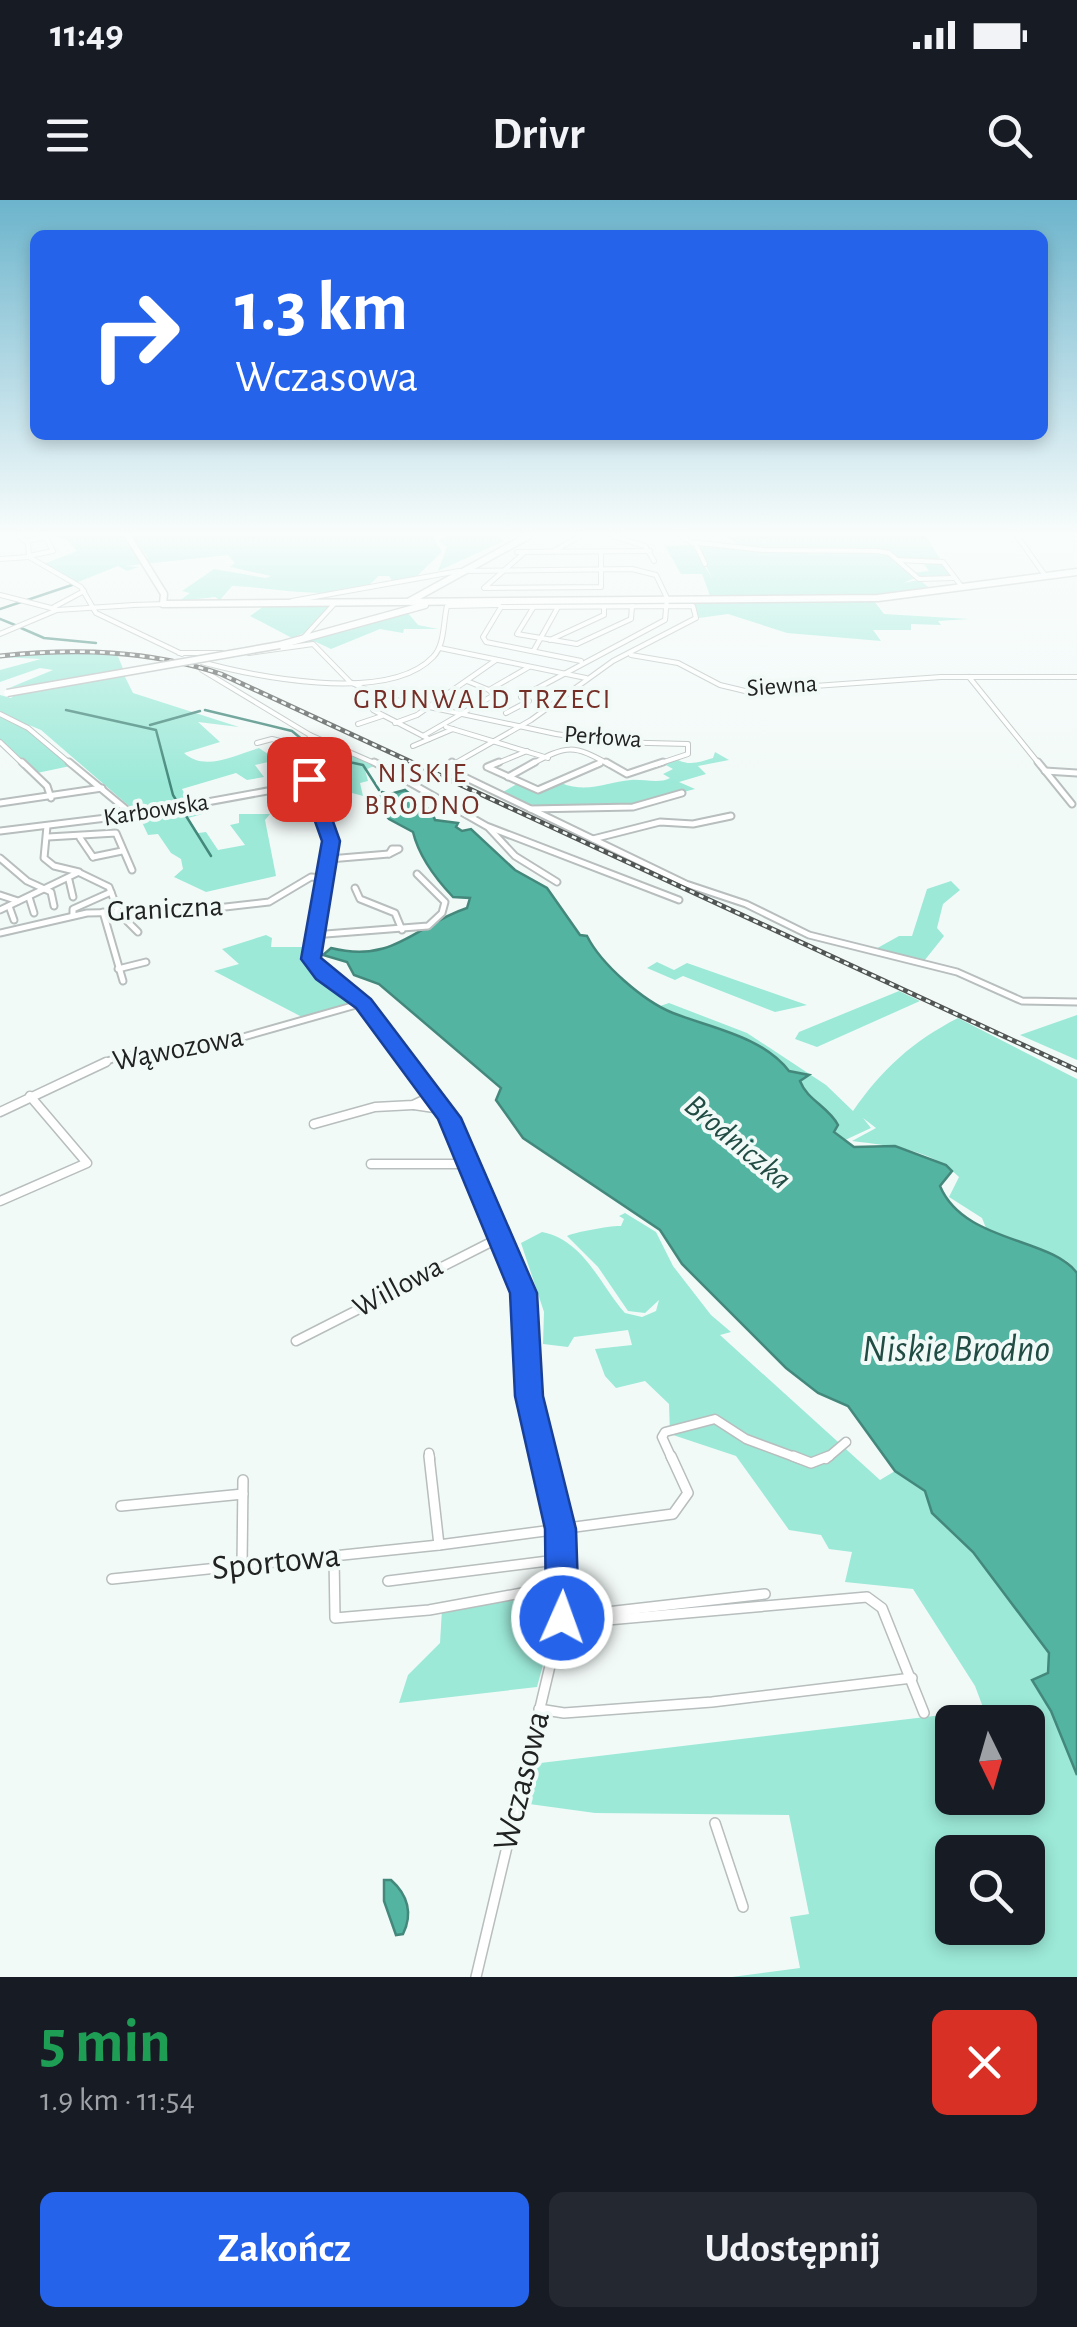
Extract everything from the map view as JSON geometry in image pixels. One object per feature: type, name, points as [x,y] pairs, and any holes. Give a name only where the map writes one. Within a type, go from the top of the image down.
[{"type":"main road","points":[[4,693],[280,646],[374,619]]},
{"type":"street","points":[[0,635],[33,619]]},
{"type":"street","points":[[114,619],[194,660],[249,676],[350,682],[421,668],[440,648],[445,619]]},
{"type":"street","points":[[260,652],[264,646],[308,636],[322,619]]},
{"type":"street","points":[[492,619],[483,640],[582,661]]},
{"type":"street","points":[[526,619],[516,634],[582,642],[631,619]]},
{"type":"street","points":[[546,640],[554,619]]},
{"type":"street","points":[[534,650],[546,640],[595,619]]},
{"type":"street","points":[[520,697],[663,619]]},
{"type":"street","points":[[694,619],[587,678],[518,728],[452,762],[452,772],[686,884],[746,904],[810,935],[957,972],[1022,1001],[1077,1002]]},
{"type":"street","points":[[179,653],[260,652],[316,646],[350,682]]},
{"type":"street","points":[[440,648],[587,678]]},
{"type":"street","name":"Siewna","points":[[630,655],[678,664],[745,691],[941,678],[1077,677]]},
{"type":"street","points":[[194,660],[202,670],[310,735],[378,764],[488,827],[680,900]]},
{"type":"street","points":[[395,723],[427,707],[496,660]]},
{"type":"street","points":[[489,690],[530,666]]},
{"type":"street","points":[[968,677],[1072,804]]},
{"type":"street","points":[[412,746],[494,695],[466,680]]},
{"type":"street","name":"Perłowa","points":[[350,682],[376,695],[518,728],[609,742],[688,744],[688,754],[630,774],[600,762]]},
{"type":"street","points":[[499,687],[530,701],[506,713]]},
{"type":"street","points":[[375,703],[374,710],[426,738],[453,729]]},
{"type":"street","points":[[0,714],[28,728],[134,815]]},
{"type":"street","points":[[358,724],[383,716]]},
{"type":"street","points":[[444,727],[548,758]]},
{"type":"street","points":[[310,735],[306,747],[310,782],[330,834],[329,859],[313,935],[428,926],[445,907],[442,898],[417,874]]},
{"type":"street","points":[[257,743],[272,739],[306,747]]},
{"type":"street","points":[[0,742],[47,786],[51,798]]},
{"type":"street","points":[[508,778],[566,747],[585,751],[600,762],[538,790],[508,778],[489,770],[488,764],[527,750]]},
{"type":"street","points":[[1045,771],[1077,773]]},
{"type":"street","name":"Karbowska","points":[[0,832],[134,815],[310,782]]},
{"type":"street","points":[[0,803],[104,788]]},
{"type":"street","points":[[528,809],[633,807],[682,794]]},
{"type":"street","points":[[592,839],[660,822],[693,824],[731,816]]},
{"type":"street","points":[[47,826],[48,838],[42,853],[48,862],[90,874],[112,892],[118,910],[138,932]]},
{"type":"street","points":[[488,827],[515,856],[557,882]]},
{"type":"street","points":[[48,838],[116,834],[132,870]]},
{"type":"street","points":[[80,838],[95,858],[122,851]]},
{"type":"street","points":[[329,859],[389,854]]},
{"type":"street","points":[[0,858],[28,878],[26,881],[48,889]]},
{"type":"street","points":[[0,910],[80,872]]},
{"type":"street","name":"Graniczna","points":[[0,933],[118,910],[190,911],[269,902],[311,878],[324,878]]},
{"type":"street","points":[[69,880],[73,897]]},
{"type":"street","points":[[355,888],[360,899],[395,914],[402,930]]},
{"type":"street","points":[[48,889],[54,906]]},
{"type":"street","points":[[74,916],[73,909],[112,892]]},
{"type":"street","points":[[0,895],[18,902]]},
{"type":"street","points":[[29,897],[34,913]]},
{"type":"street","points":[[9,906],[14,920]]},
{"type":"street","points":[[103,912],[123,981]]},
{"type":"street","name":"Wczasowa","points":[[313,935],[311,959],[318,970],[363,1004],[442,1110],[471,1164],[527,1308],[529,1396],[561,1529],[565,1585],[562,1621],[476,1977]]},
{"type":"street","points":[[118,969],[146,962]]},
{"type":"street","name":"Wąwozowa","points":[[0,1112],[133,1052],[216,1045],[363,1004]]},
{"type":"street","points":[[0,1201],[87,1163],[30,1096]]},
{"type":"street","points":[[413,1105],[432,1096]]},
{"type":"street","points":[[314,1124],[376,1107],[413,1105],[442,1110]]},
{"type":"street","points":[[371,1164],[471,1164]]},
{"type":"street","name":"Willowa","points":[[296,1341],[501,1237]]},
{"type":"street","name":"Sportowa","points":[[112,1579],[439,1545],[673,1514],[684,1504],[688,1493],[662,1437],[693,1424],[721,1420],[746,1439],[811,1463],[826,1458],[846,1442]]},
{"type":"street","points":[[429,1453],[439,1545]]},
{"type":"street","points":[[242,1566],[243,1480]]},
{"type":"street","points":[[121,1506],[243,1494]]},
{"type":"street","points":[[334,1556],[335,1618],[429,1610],[565,1585]]},
{"type":"street","points":[[388,1581],[564,1558]]},
{"type":"street","points":[[562,1621],[766,1594]]},
{"type":"street","points":[[562,1621],[867,1597],[876,1601],[924,1713]]},
{"type":"street","points":[[539,1709],[564,1713],[712,1702],[912,1678]]},
{"type":"street","points":[[715,1822],[743,1908]]},
{"type":"shaded area","points":[[256,619],[320,619],[311,630],[292,638]]},
{"type":"shaded area","points":[[413,619],[418,625],[438,629],[404,629],[403,633],[380,629],[331,649],[316,642],[298,643],[373,622]]},
{"type":"shaded area","points":[[743,619],[969,619],[938,621],[941,625],[911,624],[911,630],[873,630],[881,641],[787,633]]},
{"type":"shaded area","points":[[117,654],[124,671],[9,688],[53,670],[40,668],[0,682],[0,670],[41,659],[0,657]]},
{"type":"shaded area","points":[[124,675],[133,693],[239,727],[198,722],[220,742],[184,753],[192,759],[210,762],[259,748],[277,760],[255,765],[264,777],[247,780],[236,773],[182,789],[190,804],[136,812],[41,730],[29,725],[75,765],[37,773],[0,740],[0,695],[11,698],[16,693]]},
{"type":"shaded area","points":[[313,737],[374,766],[365,770],[368,781],[360,783],[363,796],[319,784],[314,759],[309,757]]},
{"type":"shaded area","points":[[715,752],[729,760],[698,766],[706,774],[679,782],[695,789],[648,801],[571,809],[523,802],[501,793],[517,784],[536,791],[561,783],[588,787],[631,780],[661,781],[670,778],[663,774],[673,769],[664,764],[678,760],[699,762],[713,758]]},
{"type":"shaded area","points":[[204,805],[210,812],[188,818],[198,833],[206,832],[218,850],[245,845],[230,825],[239,823],[239,814],[270,814],[265,820],[276,876],[206,892],[174,877],[183,869],[181,859],[171,853],[158,834],[148,835],[139,816]]},
{"type":"shaded area","points":[[951,881],[960,890],[943,904],[937,928],[944,936],[924,961],[872,951],[899,936],[912,936],[927,889]]},
{"type":"shaded area","points":[[266,935],[272,938],[271,947],[308,947],[309,965],[357,1002],[302,1017],[214,971],[239,964],[222,949]]},
{"type":"shaded area","points":[[657,962],[674,970],[687,963],[807,1005],[775,1012],[683,976],[675,980],[647,968]]},
{"type":"shaded area","points":[[899,991],[920,1001],[817,1047],[795,1039],[799,1032]]},
{"type":"shaded area","points":[[669,1003],[747,1033],[826,1085],[853,1111],[899,1057],[958,1018],[1077,1079],[1077,1271],[1067,1261],[1001,1238],[986,1228],[982,1218],[949,1197],[959,1177],[935,1160],[909,1150],[852,1141],[876,1128],[863,1118],[871,1128],[843,1141],[803,1090],[800,1081],[807,1075],[789,1071],[777,1058],[746,1038],[660,1006]]},
{"type":"shaded area","points":[[1077,1015],[1077,1060],[1020,1035]]},
{"type":"shaded area","points":[[625,1213],[656,1232],[673,1266],[711,1315],[731,1332],[720,1335],[880,1480],[895,1471],[925,1491],[932,1513],[973,1552],[1049,1653],[1048,1673],[1032,1680],[1051,1711],[1077,1775],[1077,1977],[732,1977],[800,1968],[790,1917],[809,1914],[789,1815],[595,1813],[522,1803],[532,1764],[935,1716],[935,1815],[1045,1815],[1045,1705],[982,1705],[975,1686],[913,1589],[845,1582],[852,1552],[829,1549],[821,1535],[789,1530],[736,1456],[670,1434],[669,1404],[645,1381],[616,1388],[605,1376],[595,1349],[632,1345],[628,1330],[574,1337],[568,1347],[543,1344],[544,1312],[521,1243],[542,1232],[557,1237],[580,1254],[625,1313],[642,1317],[656,1311],[659,1300],[645,1313],[628,1311],[598,1267],[567,1236],[621,1226],[624,1219],[619,1216]]},
{"type":"shaded area","points":[[557,1589],[555,1620],[537,1687],[399,1703],[408,1675],[440,1643],[442,1609]]},
{"type":"water","name":"Niskie Brodno","points":[[405,790],[432,812],[435,820],[458,823],[456,827],[462,831],[471,829],[515,870],[547,888],[580,935],[587,936],[612,970],[636,991],[673,1013],[750,1041],[789,1071],[809,1075],[800,1081],[803,1088],[834,1119],[838,1125],[834,1132],[854,1147],[895,1146],[946,1165],[952,1171],[940,1186],[952,1205],[968,1219],[1048,1252],[1077,1273],[1077,1775],[1051,1711],[1032,1680],[1048,1673],[1049,1653],[973,1552],[932,1513],[925,1491],[895,1471],[848,1406],[818,1393],[786,1368],[682,1264],[660,1230],[523,1138],[496,1100],[501,1088],[379,984],[354,975],[347,962],[323,955],[331,948],[353,952],[388,947],[467,908],[470,898],[453,897],[446,890],[424,859],[413,832],[389,819],[372,799]]},
{"type":"water","points":[[384,1880],[391,1880],[405,1898],[408,1919],[403,1934],[396,1935],[384,1901]]},
{"type":"waterway","name":"Brodniczka","points":[[0,619],[15,625]]},
{"type":"waterway","name":"Brodniczka","points":[[21,628],[44,638],[96,643]]},
{"type":"waterway","points":[[66,710],[156,730],[173,795],[211,856]]},
{"type":"waterway","name":"Brodniczka","points":[[205,710],[292,731],[304,741]]},
{"type":"waterway","points":[[150,725],[200,711]]},
{"type":"waterway","name":"Brodniczka","points":[[310,743],[326,757],[363,765],[379,790]]},
{"type":"waterway","name":"Brodniczka","points":[[382,792],[392,796]]},
{"type":"railway","points":[[0,656],[112,653],[166,660],[221,674],[1077,1070]]},
{"type":"district","name":"GRUNWALD TRZECI","points":[[483,700]]},
{"type":"district","name":"NISKIE BRODNO","points":[[423,790]]},
{"type":"route","points":[[309,779],[331,841],[311,959],[324,975],[357,996],[449,1118],[524,1293],[529,1396],[561,1529],[565,1585],[562,1618]]}]
